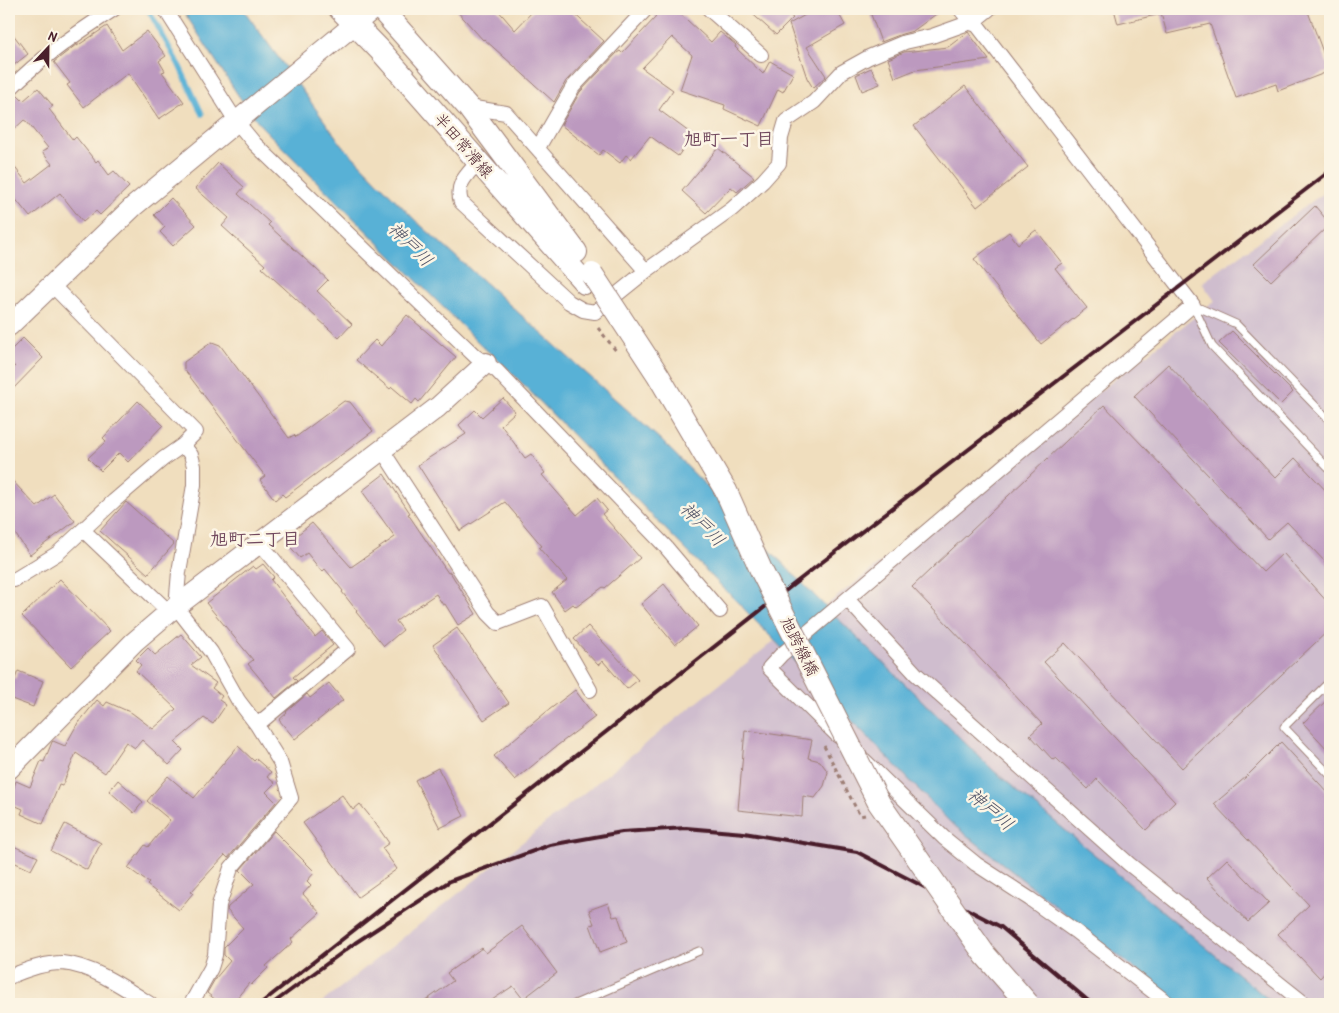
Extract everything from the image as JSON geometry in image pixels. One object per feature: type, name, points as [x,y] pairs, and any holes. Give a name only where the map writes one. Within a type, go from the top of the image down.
[{"type":"main road","name":"半田常滑線","points":[[382,9],[468,107],[589,279]]},
{"type":"main road","name":"半田常滑線","points":[[348,16],[478,162],[589,279]]},
{"type":"main road","name":"旭跨線橋","points":[[589,279],[700,469],[873,808],[977,961],[1014,1004]]},
{"type":"main road","name":"旭跨線橋","points":[[589,279],[658,375],[726,491],[761,570],[879,803],[985,955],[1028,1004]]},
{"type":"street","points":[[9,90],[26,73],[72,36],[114,9]]},
{"type":"street","points":[[165,9],[236,120],[255,144],[475,356],[497,371],[665,546],[720,611]]},
{"type":"street","points":[[9,326],[134,206],[300,68],[348,16],[373,9]]},
{"type":"street","points":[[538,148],[573,87],[646,9]]},
{"type":"street","points":[[709,9],[761,55]]},
{"type":"street","points":[[478,162],[461,184],[458,192],[461,202],[570,302],[582,310],[595,312],[646,271],[732,209],[763,181],[779,163],[781,138],[786,121],[814,102],[842,72],[905,42],[932,36],[976,13],[1193,305],[781,655],[769,668],[944,838],[976,864],[1074,930],[1169,1004]]},
{"type":"street","points":[[468,107],[506,113],[646,271]]},
{"type":"street","points":[[14,580],[58,553],[114,501],[163,459],[183,445],[196,432],[52,285]]},
{"type":"street","points":[[9,769],[134,642],[438,407],[486,363]]},
{"type":"street","points":[[173,610],[194,485],[194,466],[191,455],[183,445]]},
{"type":"street","points":[[382,450],[488,613],[498,624],[542,606],[590,690]]},
{"type":"street","points":[[83,530],[173,610],[211,652],[238,700],[257,725],[280,762],[291,798],[231,868],[218,905],[215,955],[211,968],[191,1004]]},
{"type":"street","points":[[257,725],[348,649],[260,543]]},
{"type":"street","points":[[848,599],[916,674],[1129,864],[1305,1004]]},
{"type":"street","points":[[9,977],[31,968],[60,963],[81,966],[150,1004]]},
{"type":"lane","points":[[1193,305],[1236,324],[1330,421]]},
{"type":"lane","points":[[1193,305],[1212,346],[1330,470]]},
{"type":"lane","points":[[1330,681],[1284,727],[1330,776]]},
{"type":"lane","points":[[575,1004],[699,951]]},
{"type":"path","points":[[592,326],[600,328],[619,355]]},
{"type":"shaded area","points":[[1330,188],[1330,1004],[1274,1004],[994,771],[825,606],[1215,301],[1202,283]]},
{"type":"shaded area","points":[[774,641],[950,822],[1179,1004],[320,1004]]},
{"type":"water","name":"神戸川","points":[[182,9],[243,9],[342,145],[416,221],[662,441],[825,606],[994,771],[1274,1004],[1179,1004],[950,822],[507,368],[482,346],[262,127],[238,95]]},
{"type":"building","points":[[455,9],[497,9],[515,30],[533,11],[541,9],[569,9],[604,41],[566,81],[554,102],[483,40]]},
{"type":"building","points":[[655,9],[675,9],[711,42],[720,32],[736,45],[735,47],[763,74],[770,61],[793,74],[783,92],[778,89],[761,126],[724,109],[725,105],[680,90],[692,55],[672,37],[642,68],[673,90],[659,110],[693,135],[678,156],[650,136],[631,159],[626,155],[620,163],[603,150],[599,155],[561,125],[580,92],[617,53],[620,51],[622,53],[656,17],[653,14]]},
{"type":"building","points":[[747,9],[782,9],[793,18],[776,35]]},
{"type":"building","points":[[816,9],[836,9],[845,25],[807,47],[826,76],[813,88],[807,78],[789,24]]},
{"type":"building","points":[[869,9],[943,9],[913,31],[881,42]]},
{"type":"building","points":[[1114,9],[1159,9],[1160,14],[1118,24]]},
{"type":"building","points":[[1160,9],[1307,9],[1330,71],[1278,91],[1276,84],[1236,98],[1210,24],[1167,34]]},
{"type":"building","points":[[107,26],[122,50],[147,31],[166,56],[159,61],[165,71],[162,72],[184,102],[159,119],[128,73],[84,107],[67,85],[70,83],[54,62],[77,44],[77,46]]},
{"type":"building","points":[[9,29],[28,54],[9,69]]},
{"type":"building","points":[[968,32],[989,60],[915,70],[895,78],[888,59],[904,52],[948,47]]},
{"type":"building","points":[[871,68],[880,84],[862,91],[856,75]]},
{"type":"building","points":[[965,86],[1028,167],[977,207],[914,126]]},
{"type":"building","points":[[38,88],[53,106],[49,109],[73,140],[76,137],[96,162],[98,160],[109,175],[114,171],[129,187],[100,215],[96,211],[83,222],[60,193],[30,217],[9,191],[9,160],[27,183],[52,164],[42,152],[48,148],[27,122],[24,120],[9,134],[9,99],[17,95],[23,101]]},
{"type":"building","points":[[718,148],[754,177],[737,192],[731,187],[706,213],[682,191]]},
{"type":"building","points":[[218,163],[244,187],[238,194],[270,223],[268,225],[328,280],[317,291],[352,324],[339,338],[262,268],[265,265],[222,226],[229,218],[195,188]]},
{"type":"building","points":[[171,198],[196,225],[173,246],[160,232],[165,227],[154,215]]},
{"type":"building","points":[[1315,206],[1330,224],[1271,281],[1254,264]]},
{"type":"building","points":[[1036,230],[1062,263],[1055,268],[1087,308],[1041,344],[974,259],[1009,232],[1018,244]]},
{"type":"building","points":[[407,315],[456,357],[419,402],[416,399],[412,404],[392,387],[390,389],[356,360],[375,340],[381,346]]},
{"type":"building","points":[[1232,331],[1293,392],[1281,404],[1219,343]]},
{"type":"building","points":[[23,338],[43,358],[9,393],[9,373],[15,367],[9,360],[9,352]]},
{"type":"building","points":[[212,342],[220,345],[289,438],[294,435],[296,437],[344,401],[350,402],[373,431],[285,497],[282,494],[275,500],[260,480],[265,476],[184,369],[184,362]]},
{"type":"building","points":[[1168,364],[1275,478],[1295,458],[1330,495],[1330,567],[1287,522],[1268,539],[1134,396]]},
{"type":"building","points":[[503,398],[515,412],[501,425],[525,458],[531,454],[545,473],[542,475],[577,515],[597,498],[607,510],[602,514],[640,558],[605,588],[603,587],[576,607],[573,604],[565,610],[552,592],[567,580],[539,548],[542,546],[505,502],[460,531],[418,465],[466,434],[459,425],[475,410],[482,417]]},
{"type":"building","points":[[138,401],[163,425],[128,462],[119,453],[101,471],[88,458],[106,441],[103,438]]},
{"type":"building","points":[[1104,405],[1263,572],[1283,553],[1330,605],[1330,629],[1182,768],[1065,643],[1044,662],[1175,802],[1146,830],[1097,779],[1088,789],[1056,758],[1053,760],[1030,735],[1042,724],[912,587]]},
{"type":"building","points":[[384,474],[410,513],[408,514],[448,573],[450,572],[476,614],[458,625],[445,604],[443,605],[436,594],[396,621],[403,630],[384,646],[356,612],[343,591],[325,569],[322,572],[307,553],[300,558],[287,543],[312,523],[351,567],[395,537],[362,491]]},
{"type":"building","points":[[9,477],[37,507],[54,494],[75,521],[30,555],[9,525]]},
{"type":"building","points":[[126,502],[174,544],[148,574],[100,531]]},
{"type":"building","points":[[263,564],[274,577],[271,580],[315,637],[322,631],[333,645],[293,677],[297,681],[276,698],[248,664],[253,660],[206,603],[253,566],[256,569]]},
{"type":"building","points":[[60,579],[110,631],[71,667],[22,616]]},
{"type":"building","points":[[664,584],[698,626],[675,645],[641,604]]},
{"type":"building","points":[[588,626],[638,680],[627,689],[603,661],[598,665],[574,639]]},
{"type":"building","points":[[457,628],[509,703],[484,720],[433,645]]},
{"type":"building","points":[[181,634],[201,657],[191,665],[216,683],[212,688],[222,696],[219,700],[226,705],[213,724],[204,718],[175,742],[183,750],[169,765],[142,740],[135,748],[126,742],[105,773],[76,753],[62,786],[59,785],[43,824],[21,814],[23,809],[9,803],[16,781],[30,787],[41,761],[44,762],[52,742],[65,746],[79,721],[97,700],[104,706],[107,702],[132,713],[153,729],[176,709],[136,671],[141,665],[136,660],[148,648],[155,655]]},
{"type":"building","points":[[18,671],[43,681],[33,707],[9,698],[9,673],[15,679]]},
{"type":"building","points":[[329,683],[343,700],[295,739],[279,720],[307,694],[310,698]]},
{"type":"building","points":[[575,690],[595,717],[515,780],[494,756]]},
{"type":"building","points":[[1330,697],[1330,752],[1303,723]]},
{"type":"building","points":[[745,730],[812,740],[808,758],[820,761],[828,772],[824,786],[815,798],[803,796],[802,817],[738,810]]},
{"type":"building","points":[[1281,742],[1330,795],[1330,967],[1320,978],[1278,934],[1309,905],[1214,804],[1246,777]]},
{"type":"building","points":[[238,746],[254,761],[256,759],[271,772],[267,777],[275,783],[266,792],[276,802],[228,858],[225,855],[191,892],[193,893],[179,910],[147,885],[149,883],[128,868],[145,845],[148,847],[170,820],[147,801],[168,776],[194,798]]},
{"type":"building","points":[[438,768],[464,816],[440,828],[415,780]]},
{"type":"building","points":[[118,780],[143,802],[134,813],[109,791]]},
{"type":"building","points":[[342,795],[353,810],[360,804],[373,820],[389,843],[382,848],[397,869],[358,897],[303,823]]},
{"type":"building","points":[[65,824],[101,843],[87,870],[51,851]]},
{"type":"building","points":[[274,831],[315,872],[307,881],[311,885],[303,894],[320,913],[291,939],[293,942],[266,966],[268,968],[251,985],[249,983],[232,1004],[221,1004],[207,993],[215,979],[230,961],[224,955],[224,947],[243,928],[227,910],[254,884],[240,870]]},
{"type":"building","points":[[9,844],[38,857],[31,870],[9,860]]},
{"type":"building","points":[[1227,859],[1269,903],[1248,922],[1207,878]]},
{"type":"building","points":[[608,903],[613,917],[618,916],[627,942],[600,952],[590,925],[594,924],[589,910]]},
{"type":"building","points":[[522,926],[557,973],[523,999],[513,986],[486,1004],[421,1004],[453,981],[447,973],[482,948],[486,953]]},
{"type":"waterway","points":[[148,9],[179,65],[202,114]]},
{"type":"railway","points":[[260,1004],[808,573],[1330,171]]},
{"type":"railway","points":[[272,1004],[355,943],[450,881],[550,845],[622,832],[686,828],[744,833],[857,852],[1001,927],[1092,1004]]},
{"type":"district","name":"旭町一丁目","points":[[729,138]]},
{"type":"district","name":"旭町二丁目","points":[[255,538]]}]
